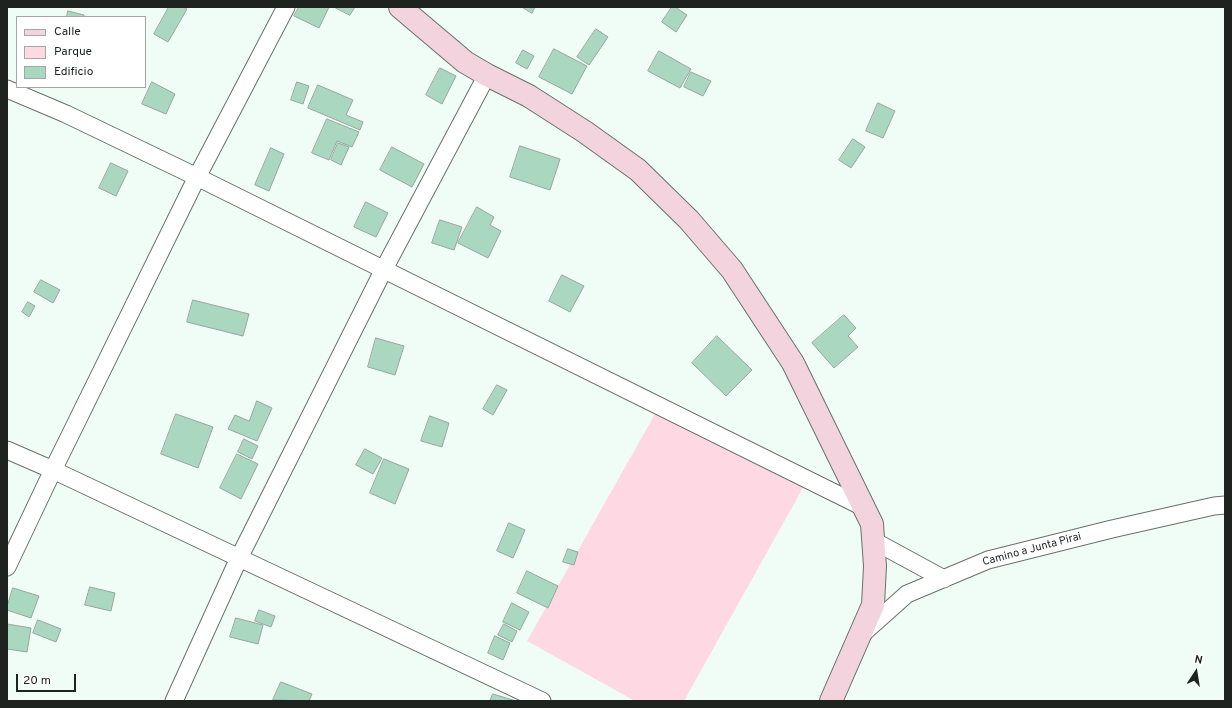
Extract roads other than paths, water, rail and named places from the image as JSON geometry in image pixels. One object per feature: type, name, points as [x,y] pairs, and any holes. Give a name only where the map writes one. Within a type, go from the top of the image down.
[{"type":"street","points":[[7,567],[197,177],[286,7]]},
{"type":"street","points":[[400,7],[465,62],[487,76],[529,96],[585,132],[638,170],[689,220],[732,270],[793,363],[872,524],[874,541],[875,566],[873,605],[831,701]]},
{"type":"street","points":[[174,701],[239,558],[384,269],[487,76]]},
{"type":"street","points":[[9,94],[66,114],[197,177],[863,507]]},
{"type":"street","points":[[7,450],[53,470],[542,701]]},
{"type":"street","name":"Camino a Junta Pirai","points":[[858,638],[907,594],[988,560],[1120,527],[1214,506],[1225,506]]},
{"type":"street","points":[[874,541],[944,578]]}]
